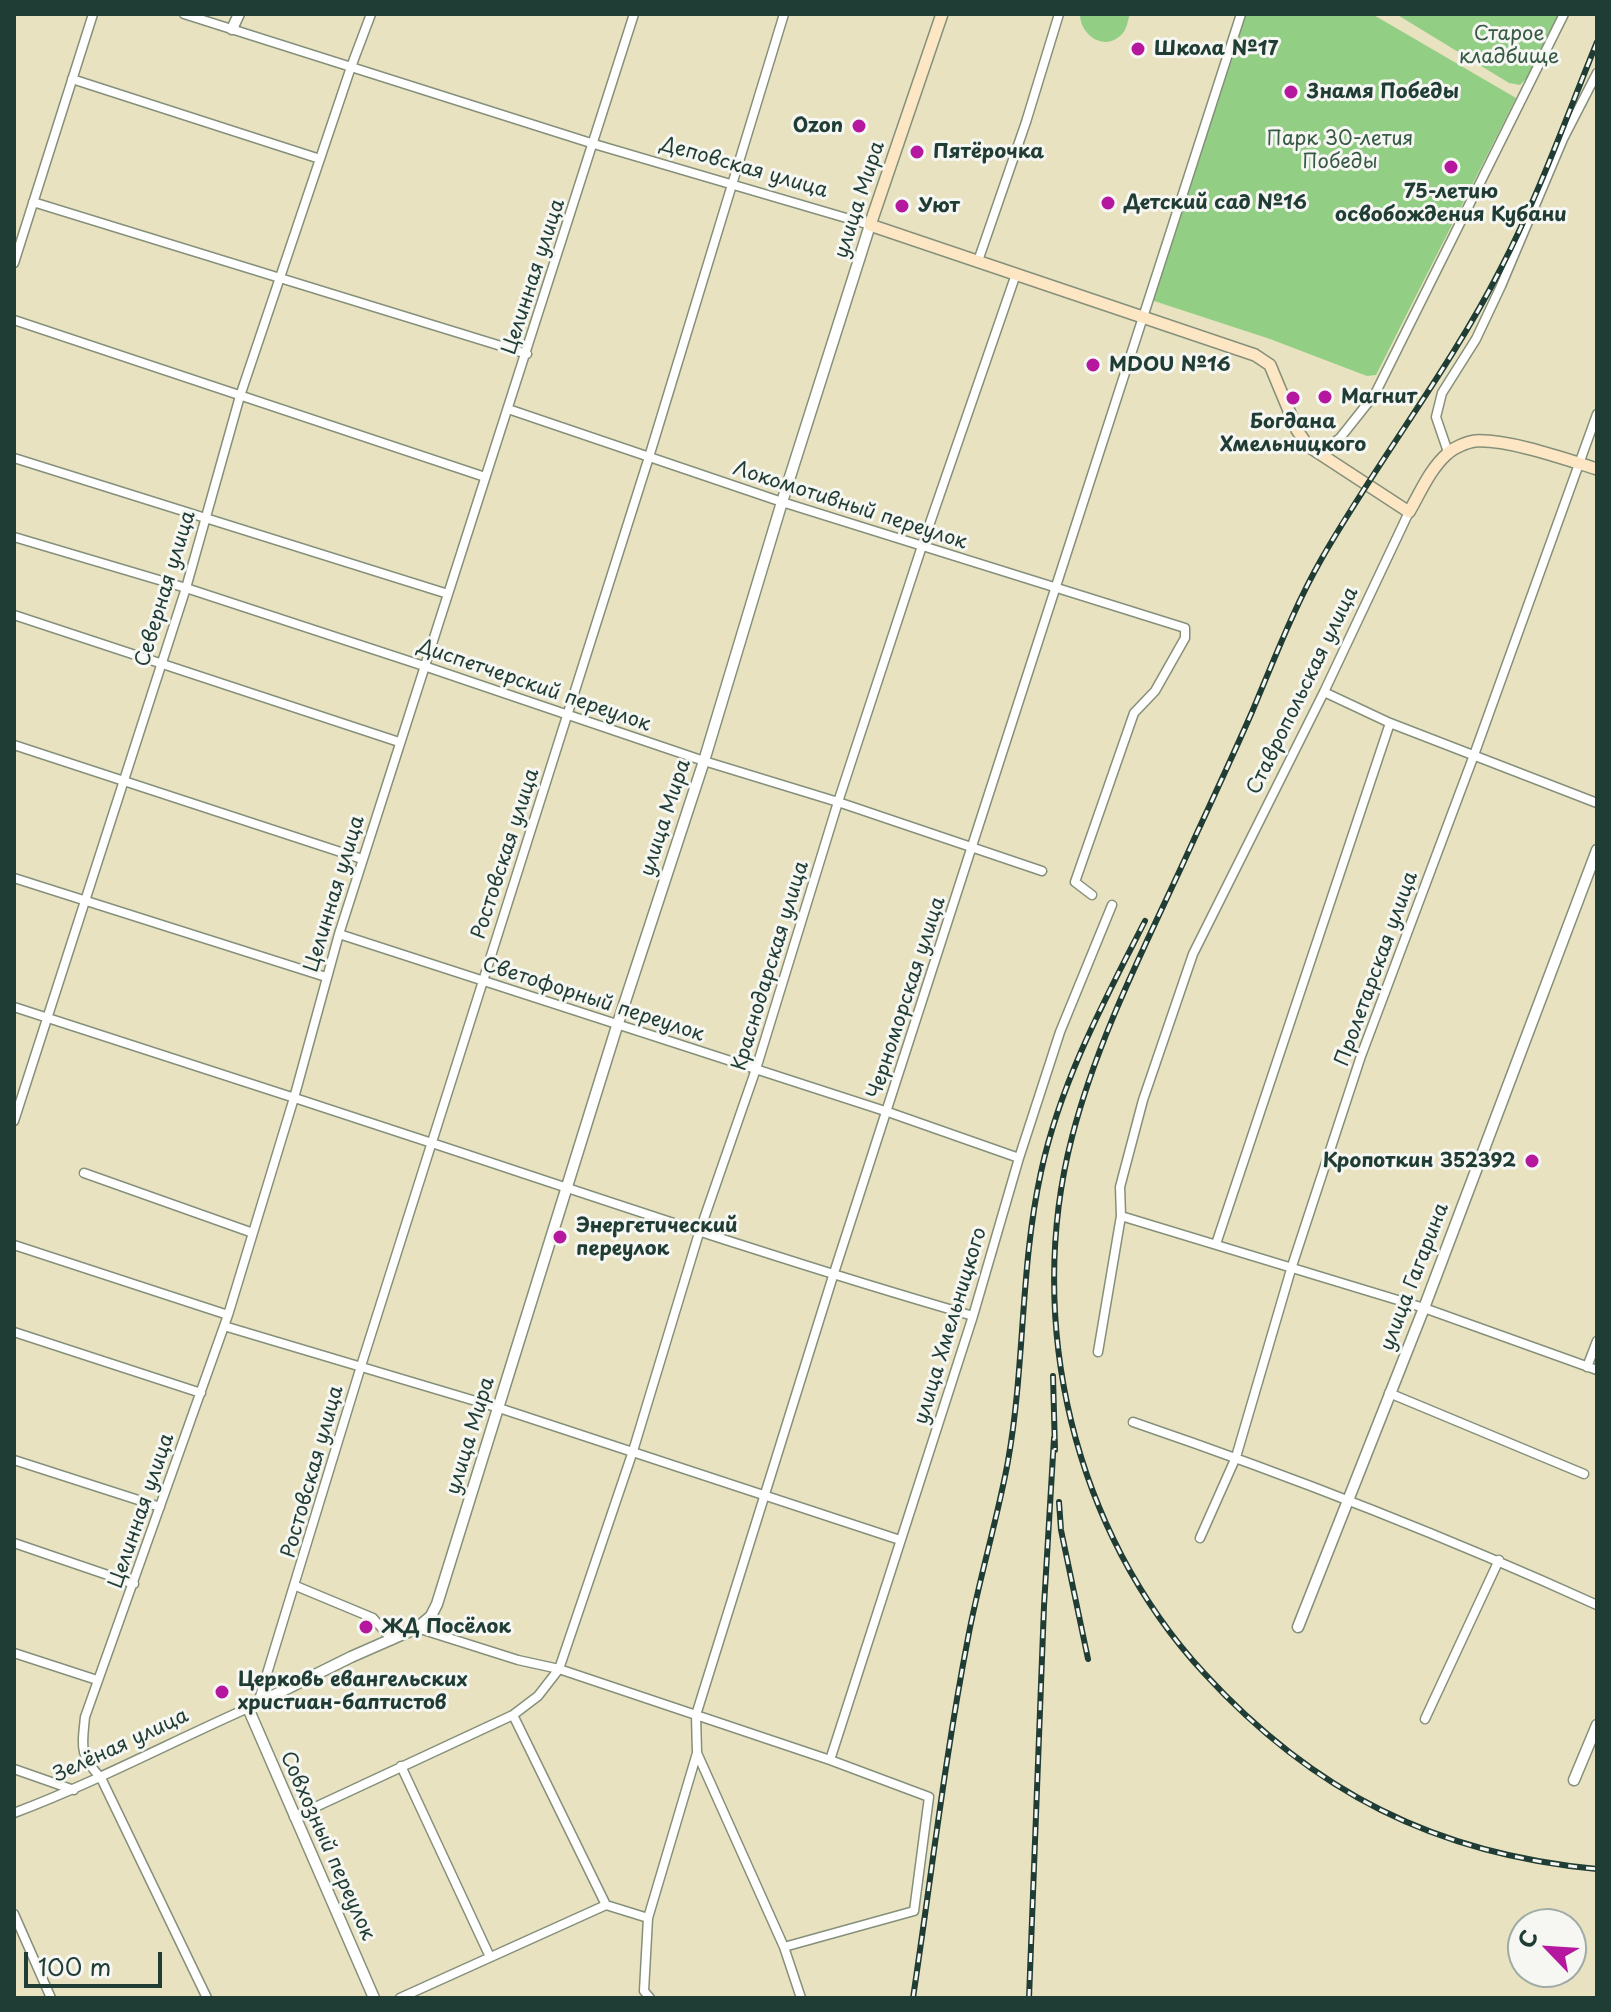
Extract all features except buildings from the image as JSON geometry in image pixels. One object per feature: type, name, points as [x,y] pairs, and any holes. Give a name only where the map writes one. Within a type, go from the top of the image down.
[{"type":"main road","name":"улица Мира","points":[[870,225],[942,14]]},
{"type":"main road","name":"Деповская улица","points":[[870,225],[1235,347],[1270,365],[1297,430],[1318,454],[1409,512]]},
{"type":"main road","points":[[1448,452],[1472,441],[1495,443],[1597,469]]},
{"type":"main road","name":"Ставропольская улица","points":[[1409,512],[1448,452]]},
{"type":"street","points":[[14,263],[93,14]]},
{"type":"street","name":"Деповская улица","points":[[184,14],[594,144],[870,225]]},
{"type":"street","points":[[232,29],[239,14]]},
{"type":"street","name":"Северная улица","points":[[14,1121],[186,588],[240,396],[371,14]]},
{"type":"street","name":"Целинная улица","points":[[207,1998],[101,1778],[87,1763],[82,1749],[85,1717],[228,1315],[362,859],[634,14]]},
{"type":"street","name":"Ростовская улица","points":[[253,1705],[296,1586],[361,1366],[649,457],[784,14]]},
{"type":"street","points":[[978,261],[1059,14]]},
{"type":"street","name":"Черноморская улица","points":[[650,1998],[644,1991],[648,1918],[697,1753],[696,1715],[833,1276],[1241,14]]},
{"type":"street","points":[[1318,454],[1340,438],[1375,394],[1564,14]]},
{"type":"street","points":[[1448,452],[1436,417],[1442,393],[1476,339],[1563,139],[1597,73]]},
{"type":"street","points":[[72,79],[320,159]]},
{"type":"street","points":[[33,202],[527,354]]},
{"type":"street","name":"улица Мира","points":[[417,1628],[431,1616],[437,1604],[870,225]]},
{"type":"street","name":"Краснодарская улица","points":[[559,1669],[633,1451],[699,1233],[756,1069],[838,802],[1016,274]]},
{"type":"street","points":[[14,320],[485,477]]},
{"type":"street","name":"Локомотивный переулок","points":[[508,409],[782,502],[1185,628],[1185,638],[1155,691],[1134,713],[1075,882],[1092,895]]},
{"type":"street","name":"Пролетарская улица","points":[[1200,1538],[1236,1457],[1292,1266],[1361,1056],[1597,414]]},
{"type":"street","points":[[14,458],[448,594]]},
{"type":"street","name":"Ставропольская улица","points":[[1098,1352],[1121,1216],[1120,1187],[1143,1100],[1190,963],[1409,512]]},
{"type":"street","name":"Диспетчерский переулок","points":[[14,537],[186,588],[1042,871]]},
{"type":"street","points":[[14,615],[399,742]]},
{"type":"street","points":[[1324,692],[1390,723],[1597,803]]},
{"type":"street","points":[[1216,1244],[1390,723]]},
{"type":"street","points":[[14,745],[362,859]]},
{"type":"street","name":"улица Гагарина","points":[[1298,1627],[1424,1308],[1597,850]]},
{"type":"street","points":[[14,878],[326,977]]},
{"type":"street","name":"улица Хмельницкого","points":[[830,1760],[973,1316],[1060,1032],[1112,905]]},
{"type":"street","name":"Светофорный переулок","points":[[339,934],[888,1112],[1019,1158]]},
{"type":"street","points":[[14,1007],[699,1233],[973,1316]]},
{"type":"street","points":[[84,1173],[253,1233]]},
{"type":"street","points":[[1121,1216],[1424,1308],[1597,1370]]},
{"type":"street","points":[[14,1245],[228,1315]]},
{"type":"street","points":[[224,1326],[499,1408],[900,1540]]},
{"type":"street","points":[[14,1332],[201,1393]]},
{"type":"street","points":[[1587,1367],[1597,1341]]},
{"type":"street","points":[[1389,1393],[1584,1474]]},
{"type":"street","points":[[1133,1422],[1347,1498],[1499,1560],[1597,1605]]},
{"type":"street","points":[[14,1460],[160,1507]]},
{"type":"street","points":[[14,1543],[134,1584]]},
{"type":"street","points":[[1425,1719],[1499,1560]]},
{"type":"street","points":[[296,1586],[373,1618],[392,1640]]},
{"type":"street","points":[[417,1628],[518,1660],[559,1669],[830,1760],[929,1797],[914,1911],[784,1947]]},
{"type":"street","name":"Зелёная улица","points":[[14,1813],[75,1790],[179,1738],[417,1628]]},
{"type":"street","points":[[14,1653],[97,1680]]},
{"type":"street","points":[[294,1817],[513,1715],[538,1696],[559,1669]]},
{"type":"street","name":"Совхозный переулок","points":[[253,1705],[294,1817],[374,1998]]},
{"type":"street","points":[[513,1715],[606,1905]]},
{"type":"street","points":[[1574,1780],[1597,1725]]},
{"type":"street","points":[[697,1753],[784,1947],[801,1998]]},
{"type":"street","points":[[401,1766],[490,1957]]},
{"type":"street","points":[[14,1769],[75,1790]]},
{"type":"street","points":[[400,1998],[606,1905],[648,1918]]},
{"type":"street","points":[[14,1914],[51,1998]]},
{"type":"green space","points":[[1080,14],[1130,14],[1123,33],[1109,42],[1102,42],[1084,29]]},
{"type":"green space","name":"Парк 30-летия Победы","points":[[1246,14],[1372,14],[1516,98],[1376,375],[1367,376],[1270,339],[1151,300]]},
{"type":"green space","name":"Старое кладбище","points":[[1396,14],[1559,14],[1528,77],[1520,85],[1509,83]]},
{"type":"railway","points":[[1597,42],[1539,186],[1500,270],[1459,343],[1344,522],[1302,595],[1111,1021],[1072,1137],[1059,1207],[1054,1279],[1058,1351],[1071,1422],[1092,1490],[1122,1556],[1159,1617],[1204,1673],[1289,1752],[1381,1810],[1431,1832],[1483,1849],[1597,1869]]},
{"type":"railway","points":[[913,1998],[960,1683],[972,1616],[1008,1461],[1029,1244],[1041,1172],[1071,1075],[1145,921]]},
{"type":"railway","points":[[1053,1376],[1055,1450]]},
{"type":"railway","points":[[1029,1998],[1044,1606],[1054,1438]]},
{"type":"railway","points":[[1059,1502],[1061,1530],[1088,1659]]},
{"type":"place","name":"Школа №17","points":[[1138,49]]},
{"type":"place","name":"Знамя Победы","points":[[1291,92]]},
{"type":"place","name":"Ozon","points":[[859,126]]},
{"type":"place","name":"Пятёрочка","points":[[917,152]]},
{"type":"place","name":"75-летию освобождения Кубани","points":[[1451,167]]},
{"type":"place","name":"Детский сад №16","points":[[1108,203]]},
{"type":"place","name":"Уют","points":[[902,206]]},
{"type":"place","name":"MDOU №16","points":[[1093,365]]},
{"type":"place","name":"Магнит","points":[[1325,397]]},
{"type":"place","name":"Богдана Хмельницкого","points":[[1293,398]]},
{"type":"place","name":"Кропоткин 352392","points":[[1532,1161]]},
{"type":"place","name":"Энергетический переулок","points":[[560,1237]]},
{"type":"place","name":"ЖД Посёлок","points":[[366,1627]]},
{"type":"place","name":"Церковь евангельских христиан-баптистов","points":[[222,1692]]}]
